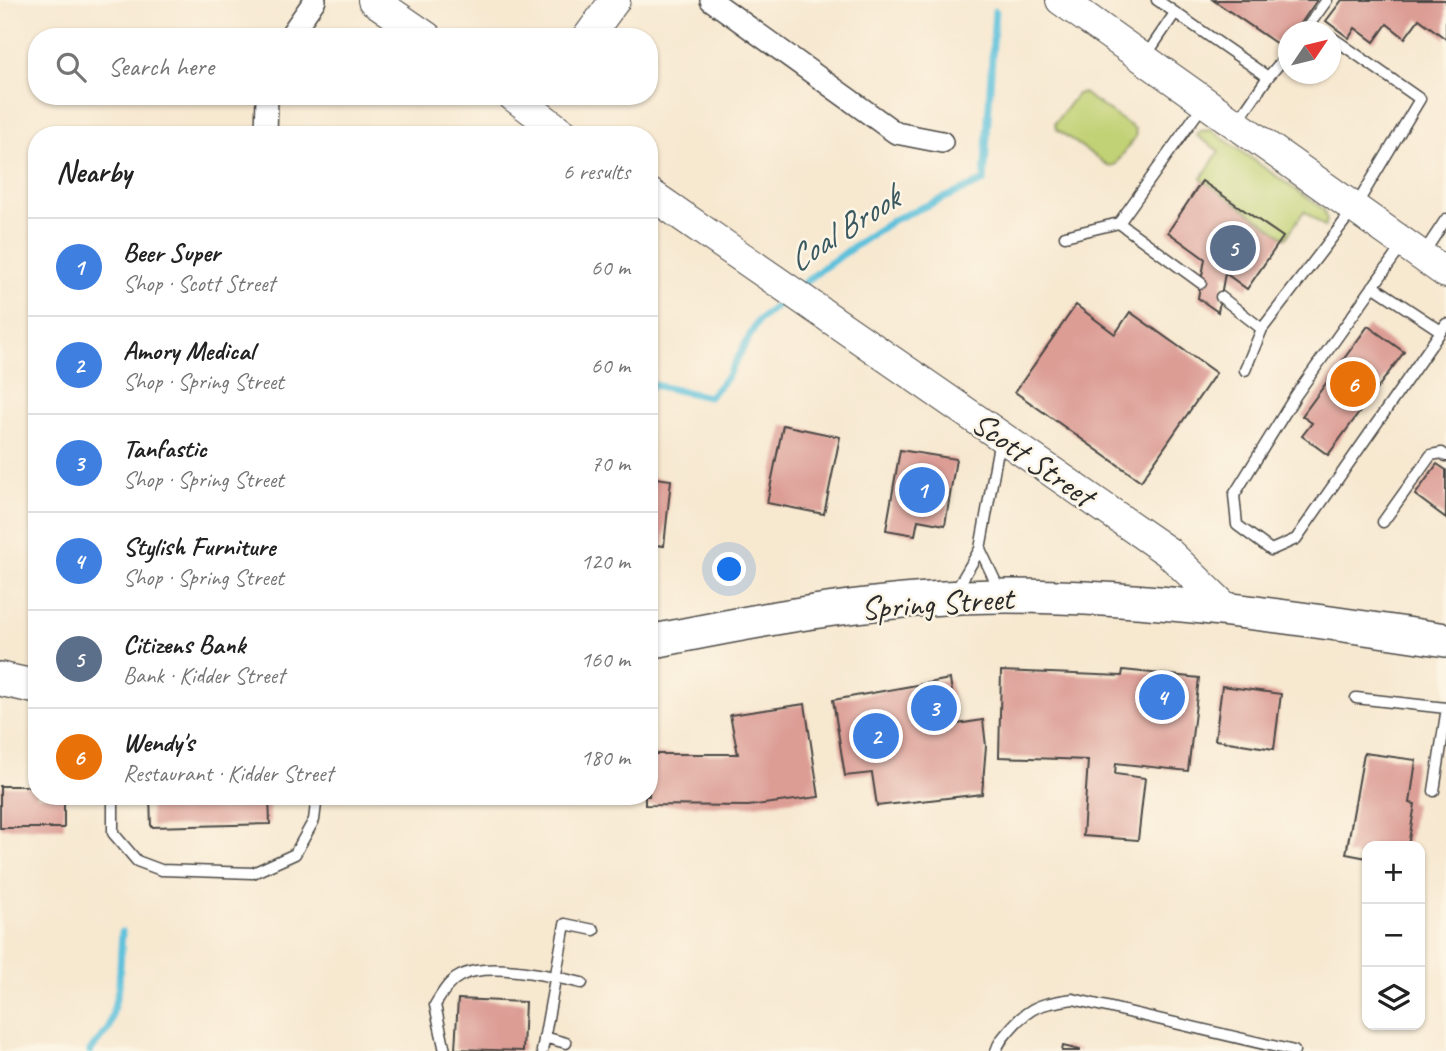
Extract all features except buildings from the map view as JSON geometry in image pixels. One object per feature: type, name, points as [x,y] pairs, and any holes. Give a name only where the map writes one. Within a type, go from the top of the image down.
[{"type":"main road","name":"Spring Street","points":[[658,640],[736,624],[951,598],[1086,597],[1227,609]]},
{"type":"main road","points":[[1227,609],[1446,640]]},
{"type":"main road","points":[[0,679],[28,685]]},
{"type":"street","points":[[295,28],[315,0]]},
{"type":"street","points":[[373,0],[414,28]]},
{"type":"street","points":[[595,28],[615,0]]},
{"type":"street","points":[[710,0],[896,133],[942,142]]},
{"type":"street","points":[[1060,0],[1446,273]]},
{"type":"street","points":[[266,126],[267,105]]},
{"type":"street","points":[[535,105],[556,126]]},
{"type":"street","name":"Scott Street","points":[[658,199],[1168,552],[1227,609]]},
{"type":"lane","points":[[1157,0],[1268,77]]},
{"type":"lane","points":[[1312,21],[1327,0]]},
{"type":"lane","points":[[1144,60],[1175,13]]},
{"type":"lane","points":[[1245,370],[1262,329],[1354,209],[1420,99],[1341,43]]},
{"type":"lane","points":[[1236,124],[1278,66]]},
{"type":"lane","points":[[1065,236],[1119,223],[1205,102]]},
{"type":"lane","points":[[1373,286],[1443,327],[1296,539],[1271,550],[1237,525],[1234,495],[1296,395],[1373,286],[1446,219]]},
{"type":"lane","points":[[1119,223],[1201,283]]},
{"type":"lane","points":[[1221,297],[1262,329]]},
{"type":"lane","points":[[951,598],[980,549],[1000,436]]},
{"type":"lane","points":[[1383,522],[1431,455],[1442,453],[1446,456]]},
{"type":"lane","points":[[980,549],[1002,596]]},
{"type":"lane","points":[[1356,698],[1446,708]]},
{"type":"lane","points":[[1434,790],[1446,714]]},
{"type":"lane","points":[[113,805],[114,833],[137,861],[161,870],[253,873],[295,854],[314,820],[316,805]]},
{"type":"lane","points":[[542,1051],[565,924],[594,930]]},
{"type":"lane","points":[[445,1051],[435,1004],[458,976],[482,968],[582,983]]},
{"type":"lane","points":[[996,1051],[999,1042],[1025,1012],[1045,1004],[1073,999],[1294,1051]]},
{"type":"lane","points":[[544,1037],[566,1043]]},
{"type":"green space","points":[[1083,93],[1135,129],[1136,136],[1115,165],[1109,166],[1056,129],[1055,123],[1077,94]]},
{"type":"green space","points":[[1211,130],[1323,209],[1327,220],[1325,227],[1304,211],[1286,238],[1201,179],[1219,151],[1196,135],[1200,131]]},
{"type":"waterway","name":"Coal Brook","points":[[798,288],[893,220],[984,181],[995,11]]},
{"type":"waterway","name":"Coal Brook","points":[[658,386],[709,397],[727,377],[758,321],[786,298]]},
{"type":"waterway","name":"Coal Brook","points":[[90,1051],[109,1028],[119,986],[122,932]]},
{"type":"place","name":"Citizens Bank","points":[[1233,248]]},
{"type":"place","name":"Wendy's","points":[[1353,384]]},
{"type":"place","name":"Beer Super","points":[[922,490]]},
{"type":"place","name":"Stylish Furniture","points":[[1162,697]]},
{"type":"place","name":"Tanfastic","points":[[934,708]]},
{"type":"place","name":"Amory Medical","points":[[876,736]]}]
